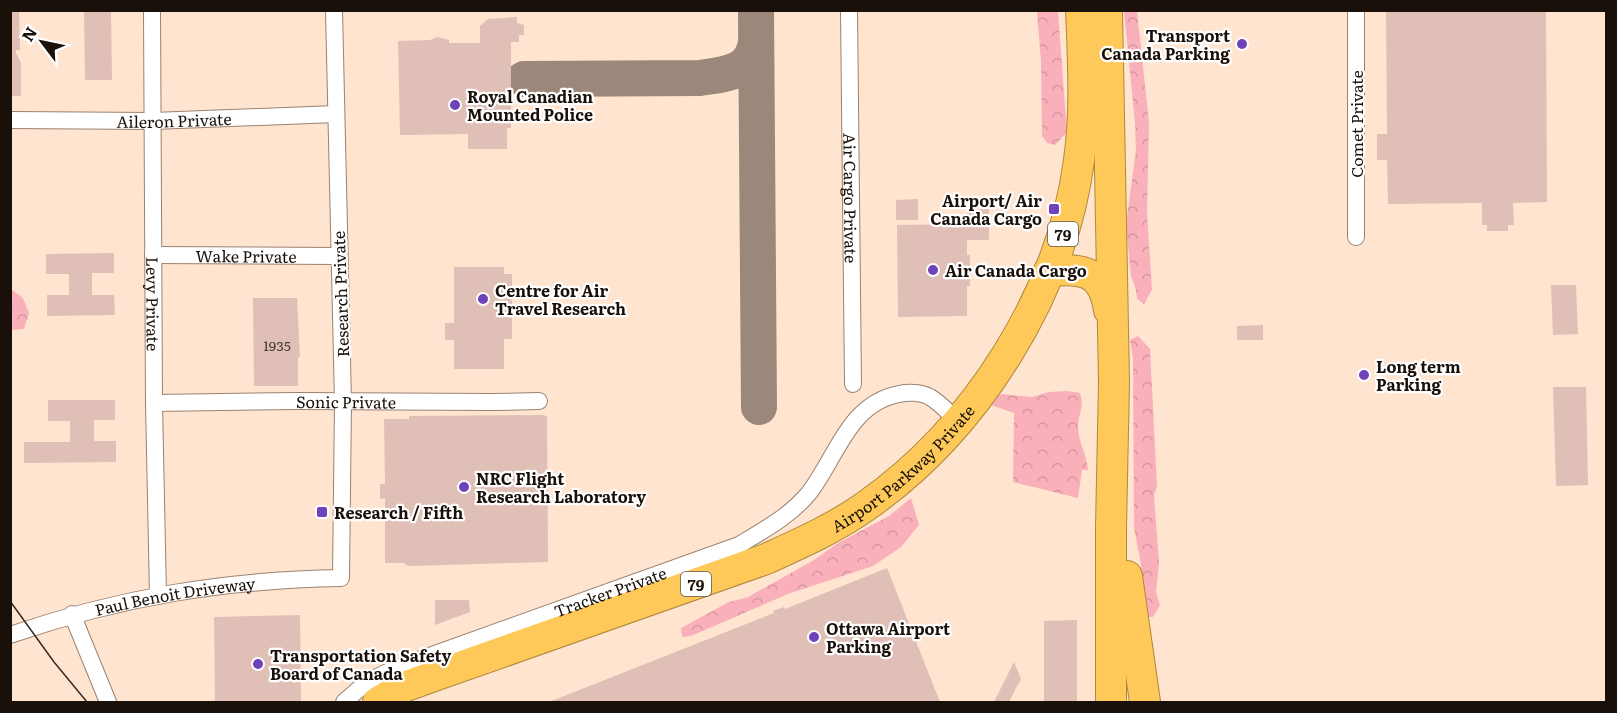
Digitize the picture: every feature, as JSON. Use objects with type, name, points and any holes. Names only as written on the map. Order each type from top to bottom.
[{"type":"highway","name":"Airport Parkway Private","points":[[378,702],[402,688],[747,566],[812,538],[853,515],[889,489],[921,460],[958,421],[991,378],[1016,338],[1049,271],[1066,220],[1079,160],[1084,86],[1082,10]]},
{"type":"highway","points":[[1107,10],[1113,340],[1111,701]]},
{"type":"highway","points":[[1049,271],[1082,270],[1097,281],[1108,302],[1113,340]]},
{"type":"highway","points":[[1113,466],[1145,702]]},
{"type":"highway","name":"Airport Parkway Private","points":[[396,702],[437,675]]},
{"type":"street","name":"Levy Private","points":[[152,10],[154,403],[158,596]]},
{"type":"street","name":"Research Private","points":[[334,10],[343,402],[341,578]]},
{"type":"street","name":"Air Cargo Private","points":[[849,10],[853,384]]},
{"type":"street","name":"Comet Private","points":[[1356,10],[1356,237]]},
{"type":"street","name":"Aileron Private","points":[[10,120],[153,121],[336,114]]},
{"type":"street","name":"Wake Private","points":[[153,255],[338,256]]},
{"type":"street","name":"Tracker Private","points":[[344,702],[367,682],[396,668],[739,545],[781,520],[794,509],[825,470],[854,420],[863,411],[884,398],[907,393],[929,396],[958,421]]},
{"type":"street","name":"Sonic Private","points":[[154,403],[539,401]]},
{"type":"street","name":"Paul Benoit Driveway","points":[[10,634],[72,614],[158,596],[255,582],[341,578]]},
{"type":"street","points":[[72,614],[108,702]]},
{"type":"green space","points":[[1037,11],[1058,11],[1067,132],[1055,145],[1047,143],[1042,136],[1041,62]]},
{"type":"green space","points":[[1124,11],[1137,11],[1149,122],[1147,213],[1152,290],[1144,304],[1137,299],[1131,276],[1126,224],[1136,150]]},
{"type":"green space","points":[[11,289],[23,298],[29,313],[24,329],[11,330]]},
{"type":"green space","points":[[1138,336],[1150,349],[1157,486],[1154,495],[1159,563],[1156,592],[1160,605],[1153,617],[1149,617],[1142,610],[1141,564],[1134,528],[1133,358],[1130,340]]},
{"type":"green space","points":[[1049,392],[1080,393],[1082,407],[1078,432],[1088,470],[1082,470],[1078,498],[1013,482],[1014,413],[985,403],[1001,394],[1032,397]]},
{"type":"green space","points":[[911,498],[919,525],[901,547],[873,566],[788,594],[691,636],[682,637],[681,628],[729,602],[748,597],[814,560],[838,543],[889,516]]},
{"type":"building","points":[[10,10],[19,10],[20,50],[16,50],[16,53],[21,63],[21,96],[10,96]]},
{"type":"building","points":[[84,10],[111,10],[112,80],[85,80]]},
{"type":"building","points":[[1386,10],[1546,10],[1547,202],[1513,203],[1514,225],[1508,225],[1508,231],[1487,231],[1487,225],[1482,225],[1482,203],[1388,204],[1387,160],[1377,160],[1377,134],[1387,134]]},
{"type":"building","name":"Royal Canadian Mounted Police","points":[[517,17],[517,23],[524,25],[524,35],[519,35],[519,42],[511,42],[511,128],[507,128],[507,149],[468,149],[468,134],[400,135],[398,41],[430,40],[437,37],[449,40],[449,43],[480,43],[480,26],[488,19]]},
{"type":"building","points":[[918,199],[918,220],[896,220],[896,200]]},
{"type":"building","name":"Air Canada Cargo","points":[[967,209],[989,209],[989,240],[967,240],[967,255],[970,255],[970,286],[967,286],[967,316],[898,317],[897,225],[967,224]]},
{"type":"building","points":[[114,253],[114,273],[92,273],[92,295],[114,295],[115,315],[47,316],[47,295],[69,295],[69,274],[46,274],[46,254]]},
{"type":"building","name":"Centre for Air Travel Research","points":[[454,267],[504,267],[504,274],[512,274],[512,339],[504,339],[504,369],[454,369],[454,340],[445,340],[445,323],[454,323]]},
{"type":"building","points":[[1551,285],[1576,285],[1578,334],[1553,335]]},
{"type":"building","points":[[253,298],[297,298],[300,357],[298,357],[298,386],[254,386]]},
{"type":"building","points":[[1263,325],[1263,340],[1237,340],[1237,326]]},
{"type":"building","points":[[1553,387],[1586,387],[1588,485],[1556,486]]},
{"type":"building","points":[[48,400],[115,400],[115,420],[94,420],[94,441],[116,441],[116,462],[24,463],[24,442],[70,442],[70,421],[48,421]]},
{"type":"building","name":"NRC Flight Research Laboratory","points":[[544,415],[547,417],[548,562],[411,566],[405,563],[385,563],[385,498],[380,499],[380,484],[385,484],[384,419],[409,419],[409,416]]},
{"type":"building","name":"Ottawa Airport Parking","points":[[887,568],[940,702],[549,702],[774,613],[773,611],[784,607],[785,609]]},
{"type":"building","points":[[435,600],[469,600],[470,612],[435,625]]},
{"type":"building","name":"Transportation Safety Board of Canada","points":[[300,615],[301,702],[215,702],[214,617]]},
{"type":"building","points":[[1077,620],[1077,702],[1044,702],[1044,621]]},
{"type":"building","points":[[1014,662],[1021,679],[1009,702],[994,702]]},
{"type":"taxiway","points":[[756,10],[759,407]]},
{"type":"taxiway","points":[[524,79],[710,77],[728,73],[743,66],[754,52],[756,42]]},
{"type":"tram line","points":[[10,601],[54,662],[87,702]]},
{"type":"place","name":"Transport Canada Parking","points":[[1242,44]]},
{"type":"place","name":"Royal Canadian Mounted Police","points":[[455,105]]},
{"type":"place","name":"Airport/ Air Canada Cargo","points":[[1054,209]]},
{"type":"place","name":"Air Canada Cargo","points":[[933,270]]},
{"type":"place","name":"Centre for Air Travel Research","points":[[483,299]]},
{"type":"place","name":"Long term Parking","points":[[1364,375]]},
{"type":"place","name":"NRC Flight Research Laboratory","points":[[464,487]]},
{"type":"place","name":"Research / Fifth","points":[[322,512]]},
{"type":"place","name":"Ottawa Airport Parking","points":[[814,637]]},
{"type":"place","name":"Transportation Safety Board of Canada","points":[[258,664]]}]
